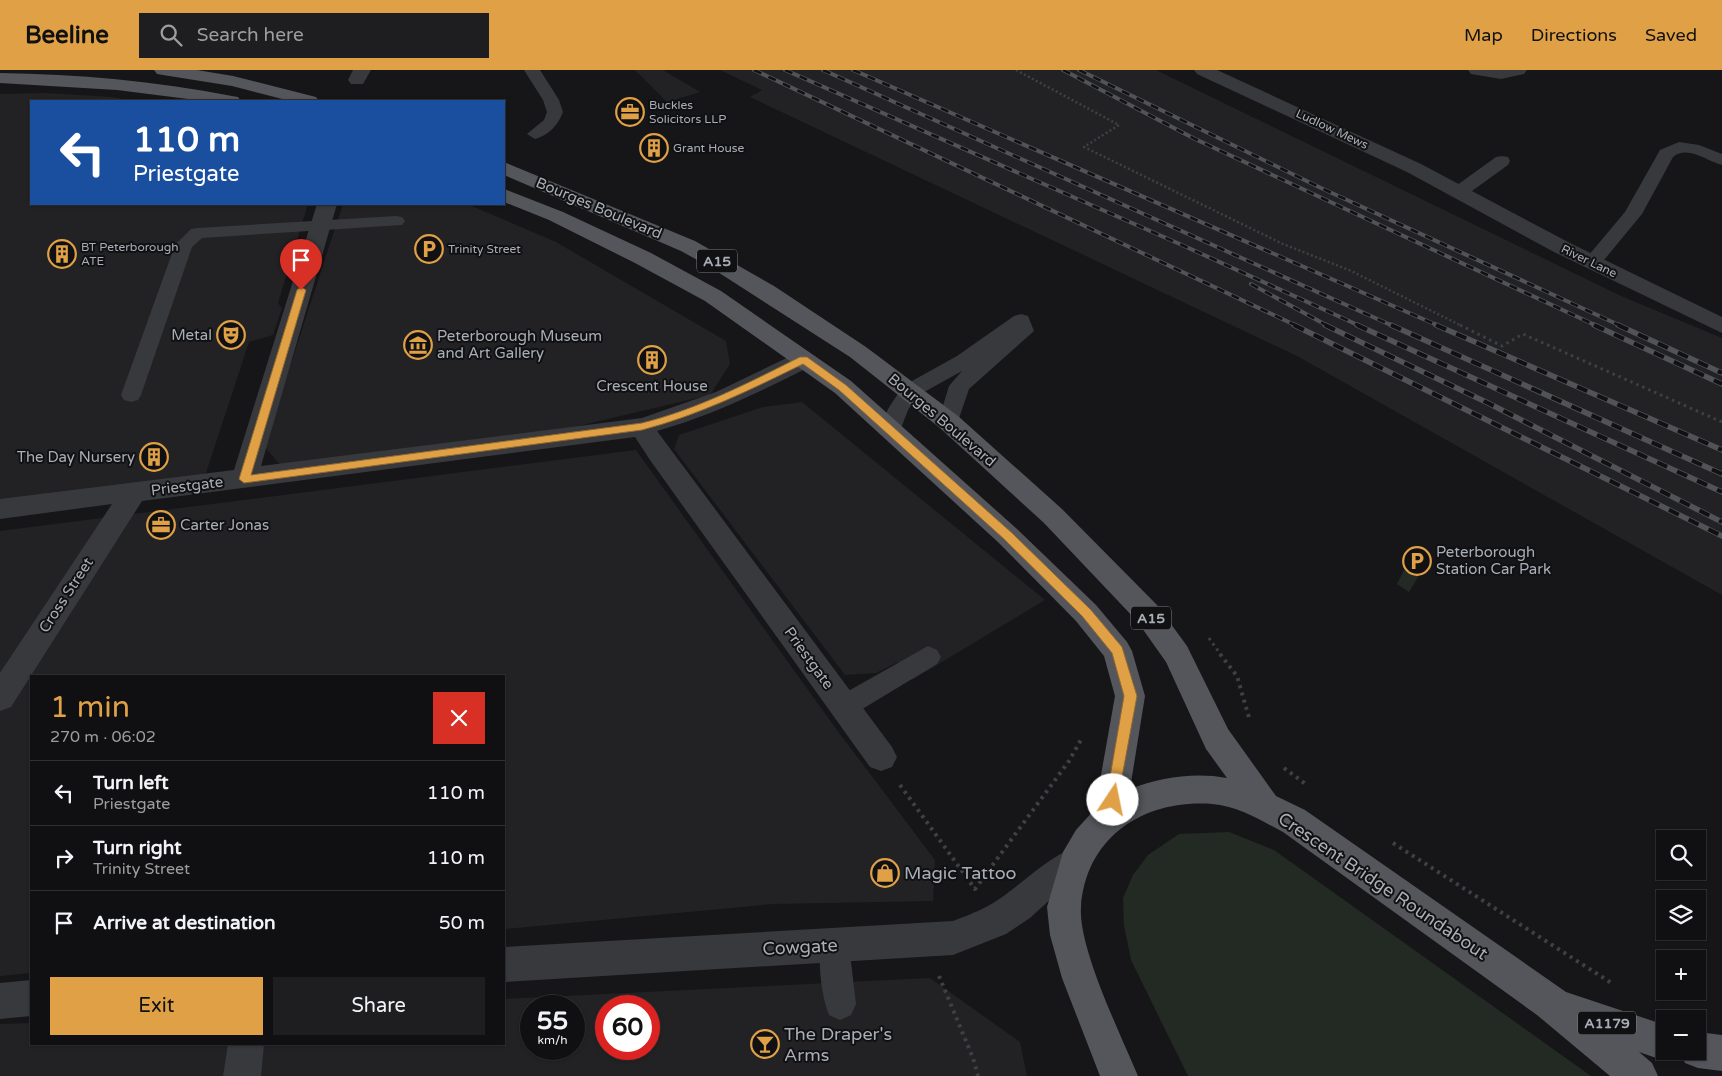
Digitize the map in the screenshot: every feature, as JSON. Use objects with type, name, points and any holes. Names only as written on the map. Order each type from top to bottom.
[{"type":"main road","points":[[163,70],[233,81],[306,100]]},
{"type":"main road","points":[[0,78],[69,79],[141,87],[226,100]]},
{"type":"main road","name":"Bourges Boulevard","points":[[505,168],[704,254],[766,291],[910,390],[950,422],[1053,516],[1147,614],[1177,655],[1217,739],[1264,806]]},
{"type":"main road","name":"Bourges Boulevard","points":[[505,195],[556,216],[644,258],[713,296],[843,387],[1015,542],[1086,613],[1117,650],[1130,696],[1110,816]]},
{"type":"main road","name":"Crescent Bridge Roundabout","points":[[1119,1076],[1080,978],[1067,935],[1064,907],[1075,863],[1088,840],[1110,816],[1137,801],[1181,790],[1213,790],[1245,797],[1294,821],[1550,1002],[1639,1076]]},
{"type":"main road","name":"A1179","points":[[1550,1002],[1656,1040]]},
{"type":"main road","points":[[1706,1051],[1722,1054]]},
{"type":"street","name":"Ludlow Mews","points":[[1203,70],[1414,168],[1459,192]]},
{"type":"street","points":[[1477,70],[1501,74],[1518,70]]},
{"type":"street","name":"River Lane","points":[[1459,192],[1592,262],[1722,326]]},
{"type":"street","points":[[244,479],[327,205]]},
{"type":"street","name":"Priestgate","points":[[0,509],[642,427],[674,418],[734,395],[803,360]]},
{"type":"street","name":"Priestgate","points":[[642,427],[659,454],[881,757]]},
{"type":"street","name":"Cross Street","points":[[0,698],[133,493]]},
{"type":"street","name":"Cowgate","points":[[505,965],[953,938],[994,922],[1018,906],[1043,884],[1075,863]]},
{"type":"street","points":[[0,1001],[30,998]]},
{"type":"street","points":[[242,1076],[246,1045]]},
{"type":"lane","points":[[532,70],[551,100],[555,112],[550,122],[535,134]]},
{"type":"lane","points":[[1592,262],[1633,214],[1666,154],[1673,147],[1684,145],[1722,160]]},
{"type":"lane","points":[[1459,192],[1502,161]]},
{"type":"lane","points":[[132,395],[184,245],[197,233],[268,226],[320,226],[396,221]]},
{"type":"lane","points":[[890,431],[898,409],[910,390],[964,361],[1021,320],[1024,331],[972,373],[959,386],[950,422]]},
{"type":"lane","points":[[845,706],[928,657]]},
{"type":"lane","points":[[834,945],[840,1004]]},
{"type":"path","points":[[1016,70],[1118,125],[1084,147],[1283,244],[1349,270],[1502,346],[1523,334],[1722,422]]},
{"type":"path","points":[[1237,676],[1251,726]]},
{"type":"path","points":[[881,757],[974,889],[1069,761],[1082,738]]},
{"type":"path","points":[[1278,763],[1312,788]]},
{"type":"path","points":[[1384,837],[1616,985]]},
{"type":"path","points":[[938,973],[974,1058],[978,1076]]},
{"type":"shaded area","points":[[635,70],[663,70],[700,92],[667,102]]},
{"type":"shaded area","points":[[720,70],[1156,70],[1621,296],[1722,338],[1722,595],[1297,356],[750,97],[762,90]]},
{"type":"shaded area","points":[[45,93],[112,97],[129,100],[30,100],[30,205],[308,205],[278,303],[282,308],[273,335],[249,342],[205,476],[0,501],[0,94]]},
{"type":"shaded area","points":[[343,205],[469,205],[556,242],[726,341],[730,364],[710,395],[527,438],[282,467],[264,446]]},
{"type":"shaded area","points":[[802,402],[1045,600],[912,680],[898,662],[876,673],[845,675],[674,449],[679,435],[763,407]]},
{"type":"shaded area","points":[[636,450],[834,726],[935,860],[933,901],[774,904],[505,929],[505,675],[30,675],[30,973],[0,976],[0,531]]},
{"type":"shaded area","points":[[1422,555],[1430,557],[1409,592],[1397,584],[1409,560]]},
{"type":"shaded area","points":[[1229,832],[1274,850],[1591,1076],[1188,1076],[1131,960],[1124,925],[1123,898],[1133,875],[1148,855],[1179,834]]},
{"type":"shaded area","points":[[930,978],[1020,1042],[1027,1076],[0,1076],[0,1024],[30,1023],[30,1045],[505,1045],[505,999],[520,998],[520,1060],[585,1060],[585,995]]},
{"type":"railway","points":[[754,70],[1297,326]]},
{"type":"railway","points":[[785,70],[1182,245],[1360,326]]},
{"type":"railway","points":[[823,70],[1393,326]]},
{"type":"railway","points":[[853,70],[1439,326]]},
{"type":"railway","points":[[1063,70],[1195,139],[1597,326]]},
{"type":"railway","points":[[1079,70],[1321,188],[1621,326]]},
{"type":"railway","points":[[1251,284],[1328,326]]},
{"type":"railway","points":[[1294,325],[1722,536]]},
{"type":"railway","points":[[1325,325],[1488,403],[1722,522]]},
{"type":"railway","points":[[1357,325],[1722,492]]},
{"type":"railway","points":[[1391,325],[1722,474]]},
{"type":"railway","points":[[1436,325],[1722,450]]},
{"type":"railway","points":[[1594,325],[1722,384]]},
{"type":"railway","points":[[1618,325],[1722,373]]},
{"type":"place","name":"Buckles Solicitors LLP","points":[[630,112]]},
{"type":"place","name":"Grant House","points":[[654,148]]},
{"type":"place","name":"Trinity Street","points":[[429,249]]},
{"type":"place","name":"BT Peterborough ATE","points":[[62,254]]},
{"type":"place","name":"Metal","points":[[231,335]]},
{"type":"place","name":"Peterborough Museum and Art Gallery","points":[[418,345]]},
{"type":"place","name":"Crescent House","points":[[652,360]]},
{"type":"place","name":"The Day Nursery","points":[[154,457]]},
{"type":"place","name":"Carter Jonas","points":[[161,525]]},
{"type":"place","name":"Peterborough Station Car Park","points":[[1417,561]]},
{"type":"place","name":"Magic Tattoo","points":[[885,873]]},
{"type":"place","name":"The Draper's Arms","points":[[765,1044]]},
{"type":"route","points":[[301,290],[244,479],[642,427],[674,418],[727,398],[803,360],[843,387],[867,411],[901,439],[1008,536],[1086,613],[1117,650],[1130,696],[1113,800]]}]
